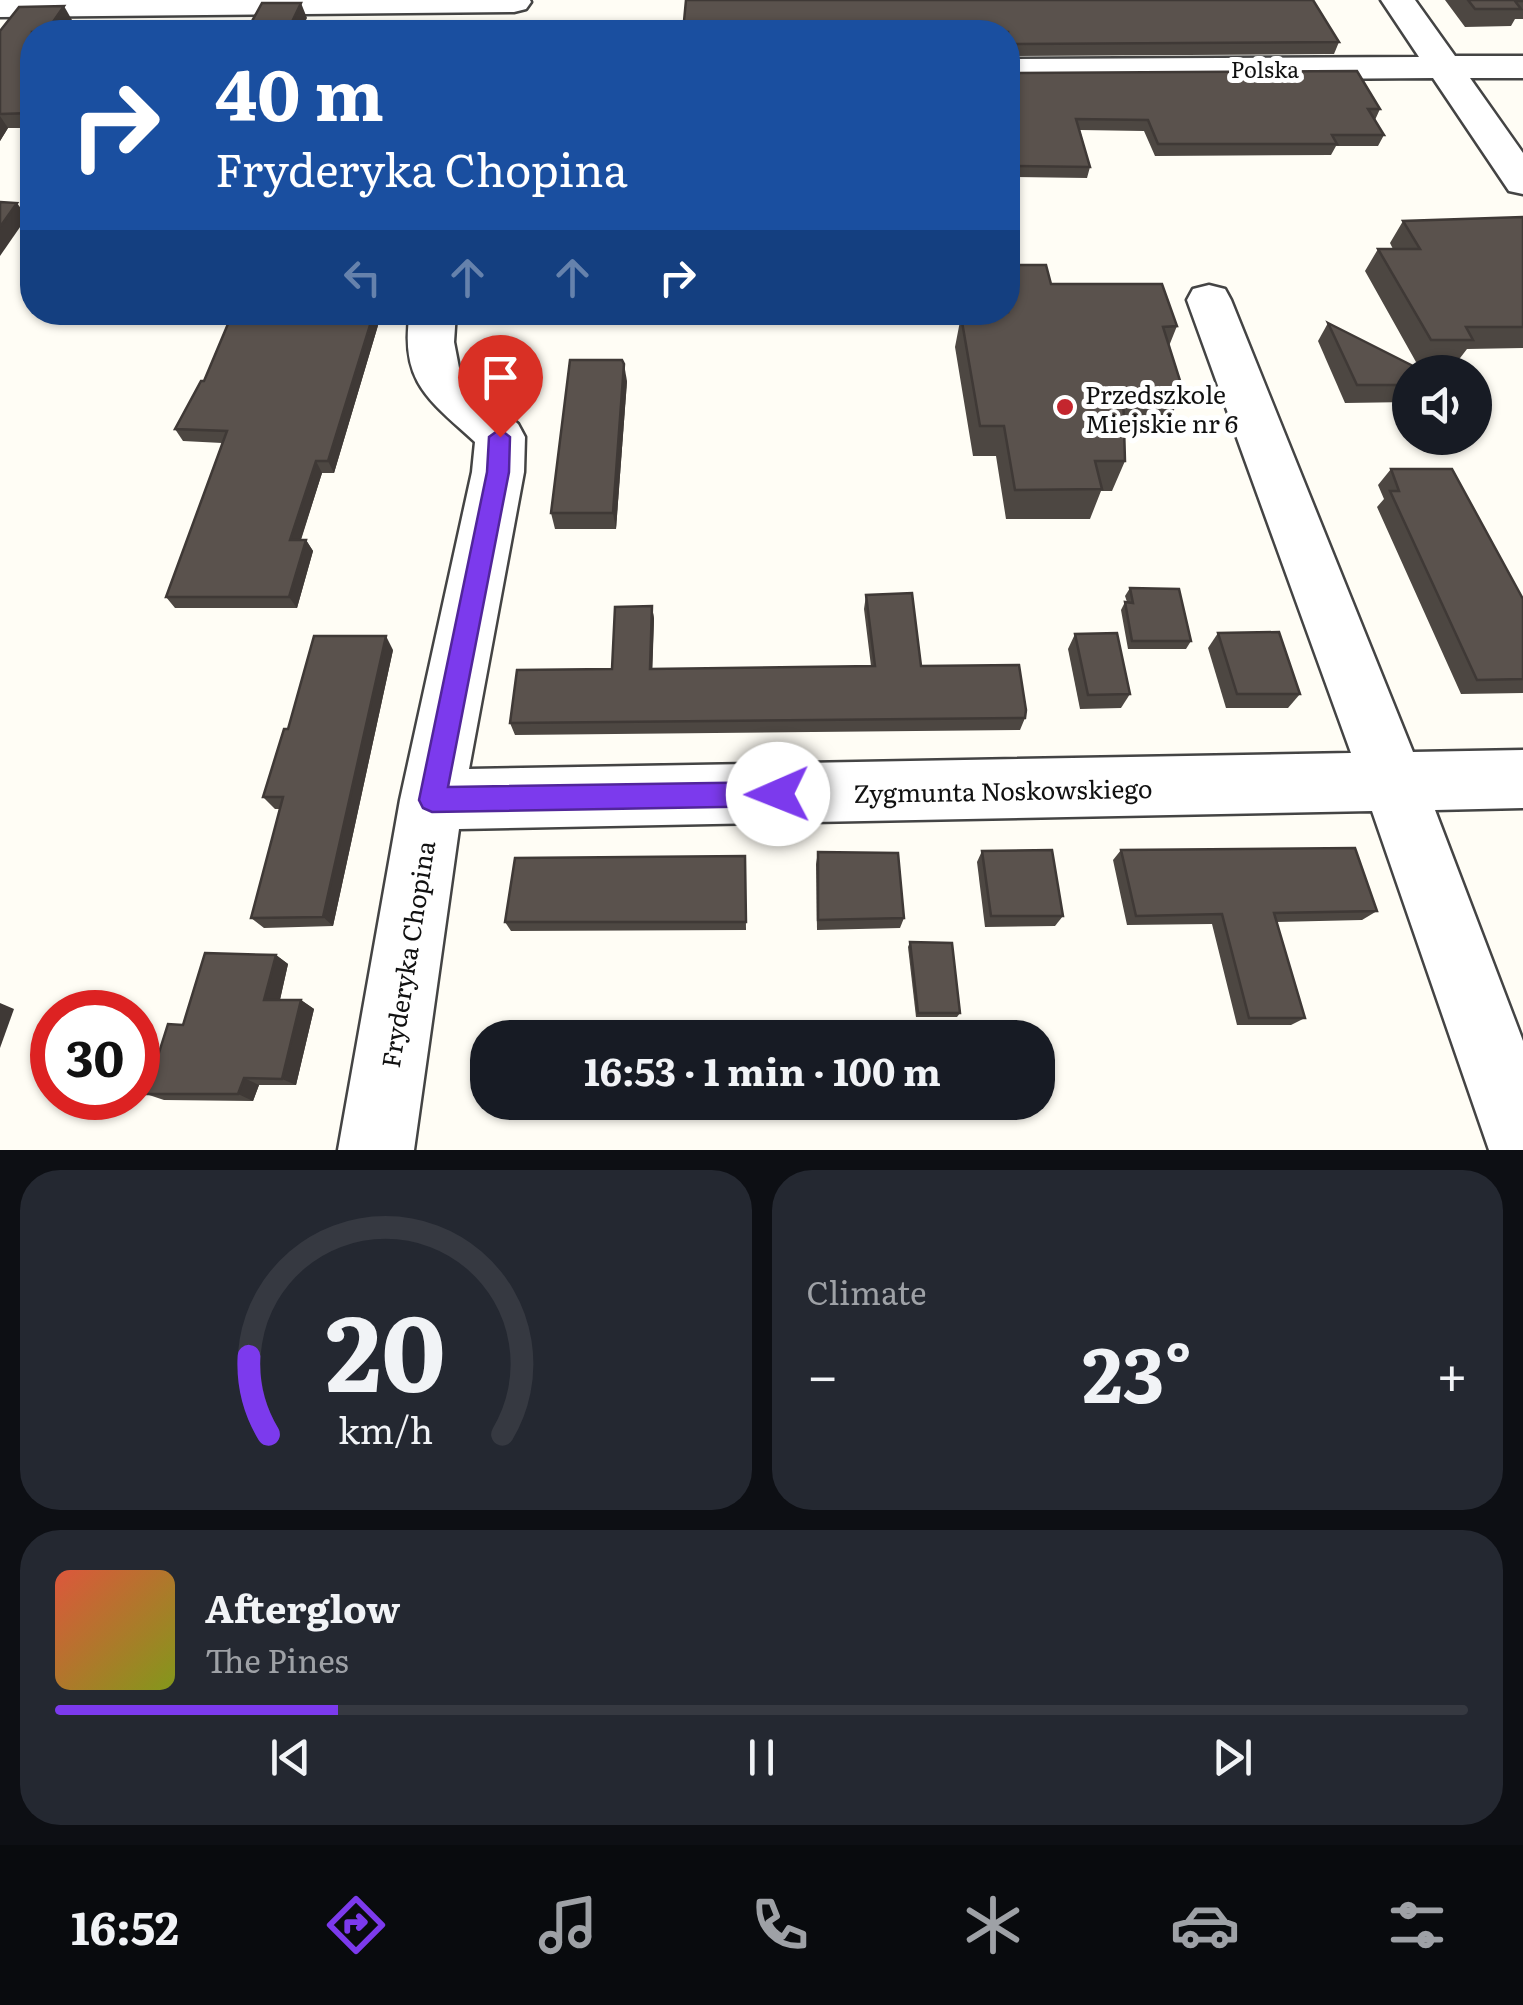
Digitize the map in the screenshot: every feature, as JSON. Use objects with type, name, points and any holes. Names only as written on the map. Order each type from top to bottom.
[{"type":"street","points":[[1398,0],[1523,182]]},
{"type":"street","points":[[0,6],[211,1],[512,12]]},
{"type":"street","name":"Polska","points":[[1020,70],[1523,67]]},
{"type":"street","points":[[1209,300],[1394,784],[1523,1141]]},
{"type":"street","name":"Fryderyka Chopina","points":[[376,1150],[432,800],[498,472],[500,437],[484,418],[445,390],[436,371],[430,325]]},
{"type":"street","name":"Zygmunta Noskowskiego","points":[[432,800],[1523,780]]},
{"type":"building","points":[[686,0],[1313,0],[1339,42],[1020,44],[1020,20],[684,20]]},
{"type":"building","points":[[1468,0],[1523,1],[1515,1],[1521,9],[1475,9]]},
{"type":"building","points":[[262,3],[301,3],[293,20],[253,20]]},
{"type":"building","points":[[64,6],[54,20],[20,20],[20,113],[0,114],[0,31],[19,7]]},
{"type":"building","points":[[1357,71],[1380,109],[1368,109],[1384,135],[1332,135],[1337,144],[1158,144],[1148,120],[1076,119],[1090,167],[1020,166],[1020,73]]},
{"type":"building","points":[[0,202],[17,203],[0,227]]},
{"type":"building","points":[[1523,217],[1523,327],[1466,327],[1473,340],[1431,340],[1378,249],[1420,249],[1403,221]]},
{"type":"building","name":"Przedszkole Miejskie nr 6","points":[[1020,265],[1046,265],[1051,284],[1162,284],[1177,326],[1163,327],[1183,390],[1123,392],[1125,461],[1095,461],[1102,489],[1015,490],[1004,426],[980,426],[963,325],[1020,325]]},
{"type":"building","points":[[1328,323],[1392,355],[1392,385],[1357,385]]},
{"type":"building","points":[[228,325],[370,325],[328,461],[316,461],[290,540],[306,540],[289,597],[166,597],[227,431],[175,429],[204,381]]},
{"type":"building","points":[[570,360],[622,360],[624,364],[613,513],[551,513]]},
{"type":"building","points":[[1391,469],[1452,469],[1523,599],[1523,679],[1477,680],[1390,491],[1399,491]]},
{"type":"building","points":[[1130,588],[1179,589],[1191,641],[1132,641],[1125,602],[1133,603]]},
{"type":"building","points":[[912,593],[921,666],[1019,665],[1025,718],[510,723],[517,670],[612,669],[615,607],[652,606],[650,669],[875,666],[866,595]]},
{"type":"building","points":[[1279,632],[1300,694],[1237,694],[1218,633]]},
{"type":"building","points":[[1117,633],[1130,694],[1088,695],[1075,634]]},
{"type":"building","points":[[314,636],[386,636],[323,917],[251,918],[283,797],[263,797],[284,729],[288,729]]},
{"type":"building","points":[[1355,848],[1377,911],[1274,913],[1305,1018],[1249,1018],[1222,914],[1136,916],[1121,850]]},
{"type":"building","points":[[1052,850],[1063,916],[991,916],[982,851]]},
{"type":"building","points":[[818,852],[898,853],[904,918],[818,920]]},
{"type":"building","points":[[745,856],[746,922],[505,922],[515,858]]},
{"type":"building","points":[[910,942],[952,943],[960,1013],[918,1013]]},
{"type":"building","points":[[205,953],[276,955],[264,1000],[301,1000],[282,1079],[244,1078],[238,1094],[160,1094],[160,1049],[168,1024],[183,1025]]},
{"type":"place","name":"Przedszkole Miejskie nr 6","points":[[1065,407]]},
{"type":"route","points":[[500,437],[498,472],[432,800],[778,794]]}]
